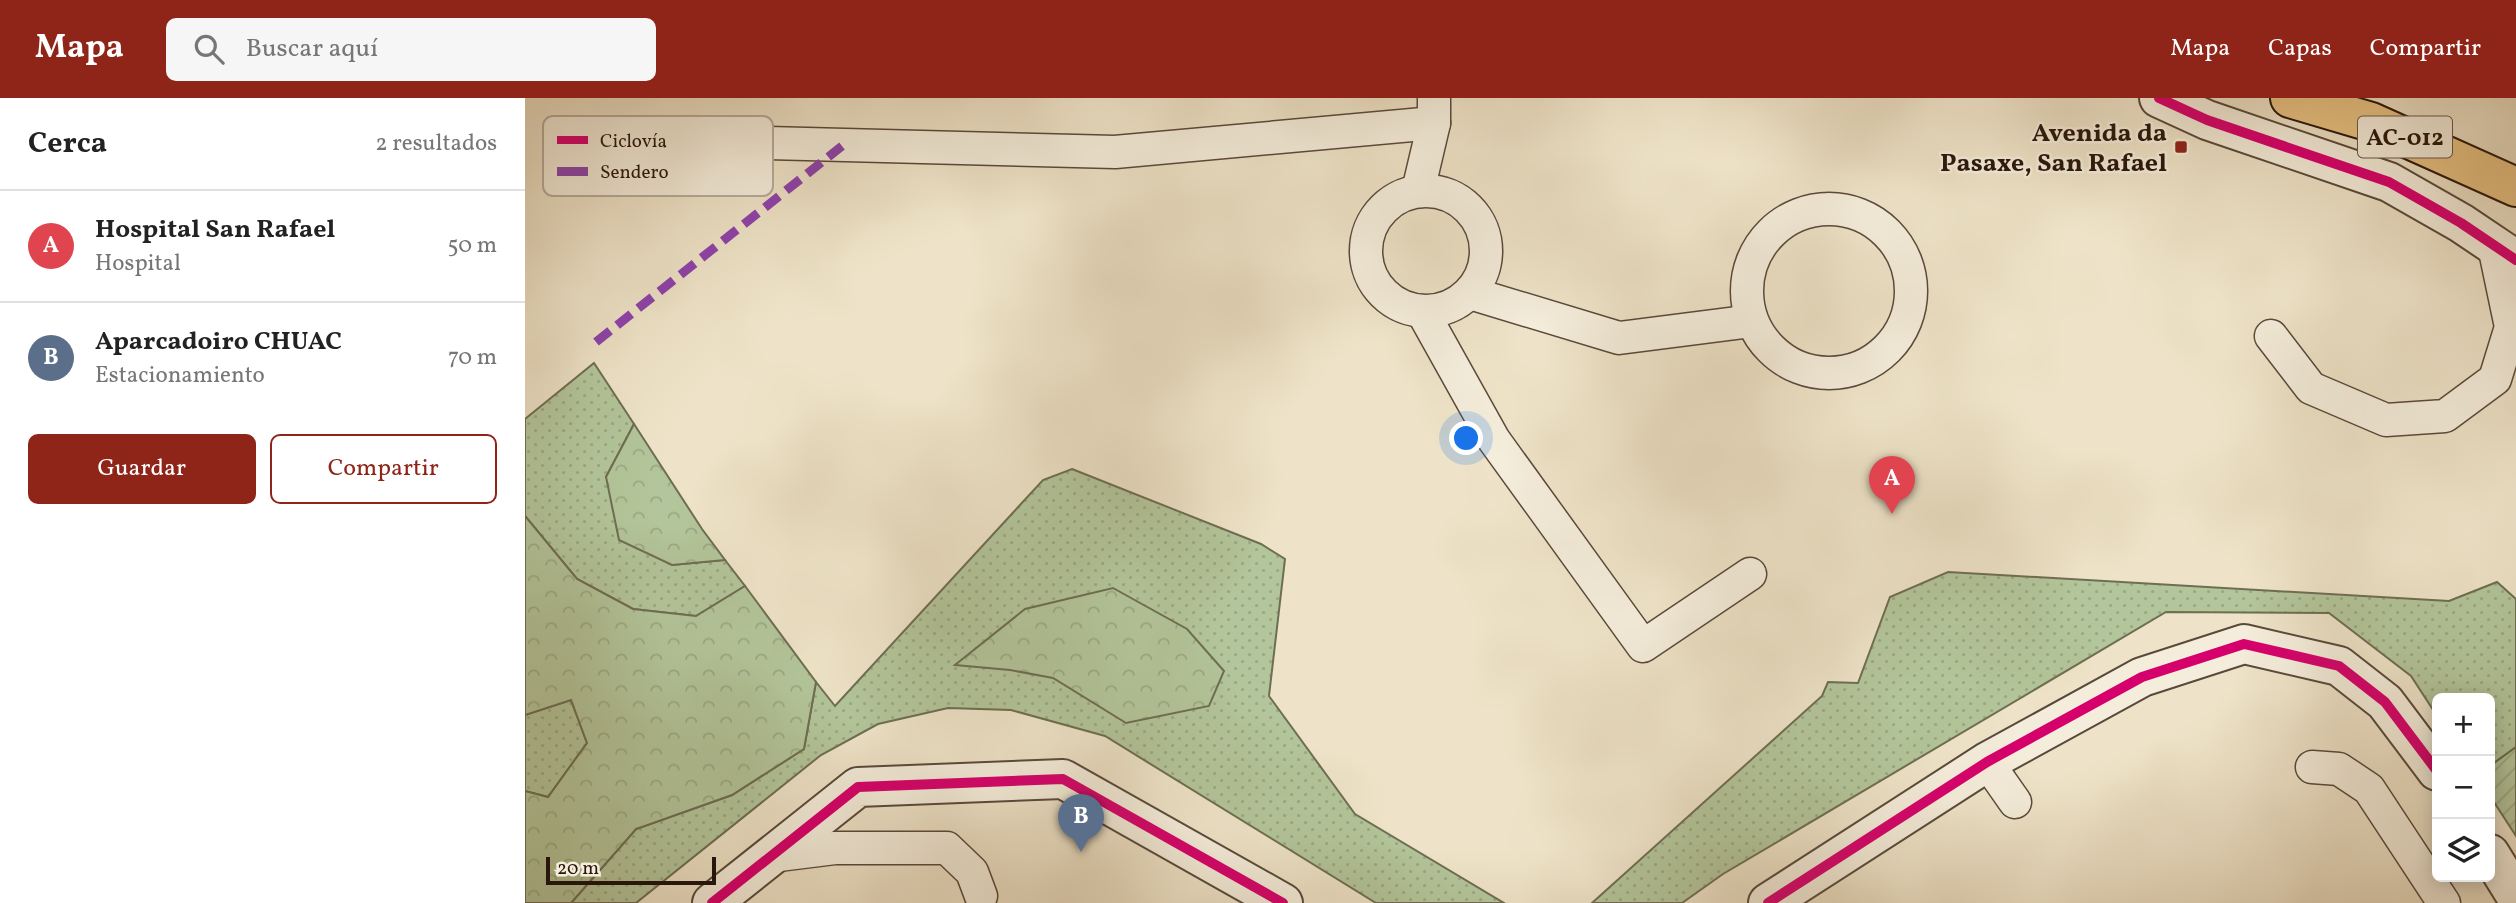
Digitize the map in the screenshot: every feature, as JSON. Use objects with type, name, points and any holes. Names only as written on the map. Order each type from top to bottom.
[{"type":"main road","name":"AC-012","points":[[2290,98],[2371,122],[2516,187]]},
{"type":"street","points":[[2159,98],[2207,120],[2389,182],[2461,223],[2505,253]]},
{"type":"street","points":[[1768,903],[1987,762],[2143,677],[2244,644],[2339,666],[2385,702],[2432,764]]},
{"type":"street","points":[[712,903],[858,787],[1063,779],[1283,903]]},
{"type":"street","points":[[2495,862],[2516,896]]},
{"type":"lane","points":[[773,143],[1115,152],[1434,111],[1418,191]]},
{"type":"lane","points":[[1418,191],[1437,191],[1454,197],[1470,209],[1481,223],[1486,241],[1486,260],[1481,278],[1470,293],[1456,304],[1422,312],[1406,309],[1381,291],[1371,276],[1366,257],[1367,239],[1374,221],[1385,207],[1418,191]]},
{"type":"lane","points":[[1835,208],[1862,215],[1886,230],[1903,252],[1911,278],[1910,306],[1906,319],[1901,332],[1883,354],[1861,368],[1836,374],[1809,372],[1785,362],[1765,344],[1752,321],[1746,294],[1750,266],[1762,242],[1783,223],[1808,211],[1835,208]]},
{"type":"lane","points":[[2271,336],[2311,388],[2386,421],[2445,416],[2495,379],[2511,327],[2505,253]]},
{"type":"lane","points":[[1470,293],[1619,338],[1752,321]]},
{"type":"lane","points":[[1422,312],[1494,440],[1643,646],[1750,574]]},
{"type":"lane","points":[[1987,762],[2015,802]]},
{"type":"lane","points":[[2312,767],[2339,769],[2369,789],[2444,903]]},
{"type":"lane","points":[[771,856],[835,848],[947,848],[972,872],[981,896]]},
{"type":"green space","points":[[594,363],[634,424],[606,477],[672,565],[725,560],[745,586],[696,616],[633,609],[577,579],[525,516],[525,419]]},
{"type":"green space","points":[[634,424],[725,560],[672,565],[619,540],[606,477]]},
{"type":"green space","points":[[1072,469],[1261,544],[1285,559],[1269,696],[1355,814],[1504,903],[1376,903],[1105,736],[1011,710],[948,708],[878,724],[821,755],[636,903],[571,903],[636,829],[732,795],[804,749],[816,682],[835,706],[1043,480]]},
{"type":"green space","points":[[525,516],[577,579],[633,609],[696,616],[745,586],[816,682],[804,749],[732,795],[636,829],[571,903],[525,903],[525,791],[548,797],[587,743],[571,700],[525,715]]},
{"type":"green space","points":[[1948,572],[2449,601],[2497,582],[2516,599],[2516,747],[2495,762],[2495,693],[2432,693],[2432,708],[2411,676],[2329,613],[2166,612],[1723,874],[1682,903],[1592,903],[1822,696],[1828,682],[1858,683],[1890,597]]},
{"type":"green space","points":[[1113,588],[1187,629],[1224,671],[1209,706],[1126,723],[1053,678],[1010,670],[955,665],[1025,609]]},
{"type":"green space","points":[[571,700],[587,743],[548,797],[525,791],[525,715]]},
{"type":"green space","points":[[2516,747],[2516,836],[2495,804],[2495,762]]},
{"type":"marked path","points":[[596,342],[842,146]]},
{"type":"cycle path","points":[[2159,98],[2207,120],[2389,182],[2461,223],[2516,260]]},
{"type":"cycle path","points":[[1768,903],[1987,762],[2142,677],[2244,644],[2339,666],[2385,702],[2432,764]]},
{"type":"cycle path","points":[[712,903],[858,787],[1063,779],[1283,903]]},
{"type":"place","name":"Avenida da Pasaxe, San Rafael","points":[[2181,147]]},
{"type":"place","name":"Hospital San Rafael","points":[[1892,514]]},
{"type":"place","name":"Aparcadoiro CHUAC","points":[[1081,852]]}]
